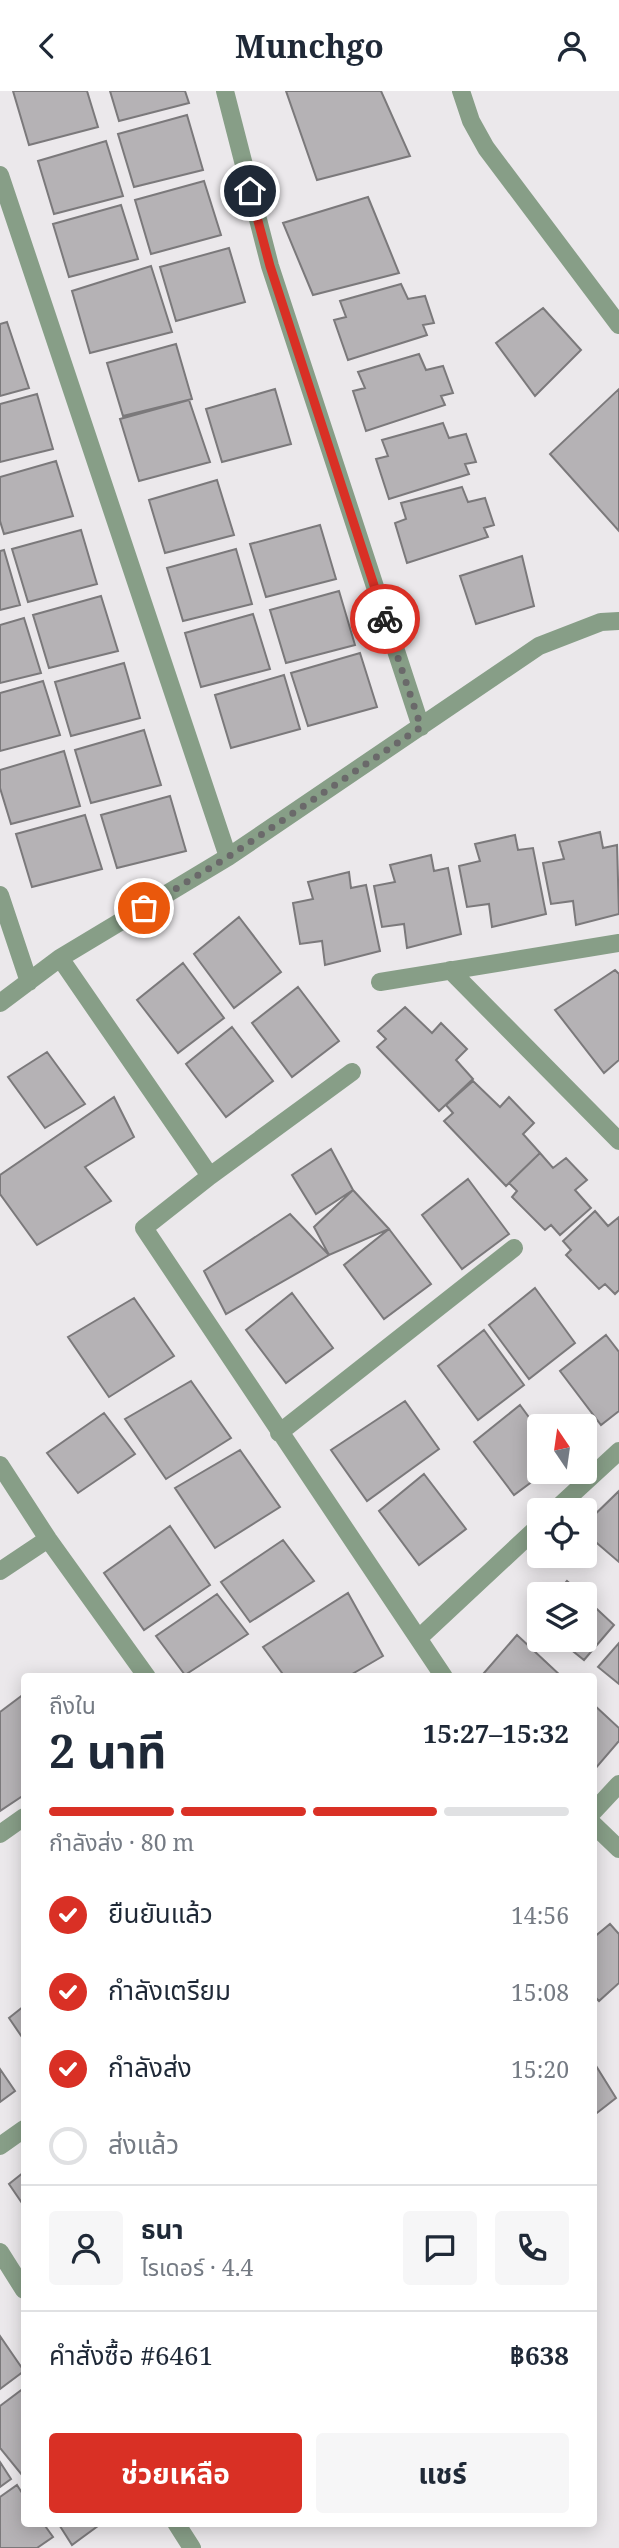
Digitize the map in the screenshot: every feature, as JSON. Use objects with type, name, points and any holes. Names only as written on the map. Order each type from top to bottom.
[{"type":"street","points":[[225,91],[270,266],[421,727]]},
{"type":"street","points":[[461,91],[471,121],[486,148],[619,325]]},
{"type":"street","points":[[0,175],[228,857]]},
{"type":"street","points":[[0,1003],[60,958],[228,857],[539,646],[601,622],[619,621]]},
{"type":"street","points":[[0,895],[29,982]]},
{"type":"street","points":[[380,982],[619,943]]},
{"type":"street","points":[[60,958],[210,1176]]},
{"type":"street","points":[[450,970],[619,1141]]},
{"type":"street","points":[[352,1072],[144,1228],[442,1673]]},
{"type":"street","points":[[279,1433],[514,1248]]},
{"type":"street","points":[[568,1498],[619,1451]]},
{"type":"street","points":[[0,1465],[48,1539],[144,1673]]},
{"type":"street","points":[[420,1637],[527,1537]]},
{"type":"street","points":[[0,1571],[48,1539]]},
{"type":"street","points":[[597,1808],[619,1784]]},
{"type":"street","points":[[0,1834],[21,1819]]},
{"type":"street","points":[[597,1828],[619,1849]]},
{"type":"street","points":[[0,2146],[21,2131]]},
{"type":"street","points":[[0,2252],[21,2285]]},
{"type":"street","points":[[179,2527],[192,2548]]},
{"type":"building","points":[[13,91],[87,91],[98,127],[29,145]]},
{"type":"building","points":[[110,91],[185,91],[189,103],[119,121]]},
{"type":"building","points":[[286,91],[381,91],[410,156],[317,180]]},
{"type":"building","points":[[187,115],[203,170],[134,187],[118,134]]},
{"type":"building","points":[[106,141],[123,196],[54,214],[38,161]]},
{"type":"building","points":[[204,181],[221,235],[151,254],[135,200]]},
{"type":"building","points":[[368,197],[399,273],[313,295],[283,223]]},
{"type":"building","points":[[121,205],[138,259],[69,277],[53,224]]},
{"type":"building","points":[[229,248],[245,302],[176,321],[160,267]]},
{"type":"building","points":[[151,266],[172,332],[90,353],[72,291]]},
{"type":"building","points":[[401,284],[408,299],[425,296],[434,323],[423,325],[427,335],[348,360],[334,320],[346,317],[340,301]]},
{"type":"building","points":[[543,308],[581,350],[535,396],[496,343]]},
{"type":"building","points":[[7,322],[29,388],[0,396],[0,324]]},
{"type":"building","points":[[176,344],[192,399],[123,416],[107,363]]},
{"type":"building","points":[[419,354],[426,370],[443,366],[453,393],[441,396],[445,405],[366,431],[353,391],[365,388],[358,372]]},
{"type":"building","points":[[275,389],[291,444],[222,462],[206,409]]},
{"type":"building","points":[[619,389],[619,531],[550,454]]},
{"type":"building","points":[[37,394],[53,449],[0,462],[0,404]]},
{"type":"building","points":[[189,400],[210,462],[139,481],[120,419]]},
{"type":"building","points":[[443,423],[449,438],[466,434],[476,462],[465,464],[469,474],[389,499],[376,459],[388,456],[382,440]]},
{"type":"building","points":[[56,461],[73,516],[4,534],[0,521],[0,477]]},
{"type":"building","points":[[217,480],[234,535],[165,553],[149,500]]},
{"type":"building","points":[[462,487],[468,502],[485,498],[494,525],[484,528],[488,537],[407,563],[395,523],[406,519],[401,503]]},
{"type":"building","points":[[320,525],[336,579],[266,597],[250,544]]},
{"type":"building","points":[[81,530],[97,584],[28,602],[12,549]]},
{"type":"building","points":[[236,549],[252,604],[183,621],[167,568]]},
{"type":"building","points":[[4,550],[20,605],[0,610],[0,551]]},
{"type":"building","points":[[522,556],[534,606],[476,624],[460,576]]},
{"type":"building","points":[[339,591],[355,645],[286,663],[270,610]]},
{"type":"building","points":[[101,596],[118,651],[49,668],[33,615]]},
{"type":"building","points":[[253,614],[270,669],[201,687],[185,633]]},
{"type":"building","points":[[24,618],[41,673],[0,683],[0,625]]},
{"type":"building","points":[[360,653],[377,707],[308,726],[291,673]]},
{"type":"building","points":[[124,663],[140,718],[71,736],[55,682]]},
{"type":"building","points":[[284,675],[300,729],[231,748],[215,695]]},
{"type":"building","points":[[43,681],[60,735],[0,751],[0,693]]},
{"type":"building","points":[[144,730],[161,785],[91,803],[75,750]]},
{"type":"building","points":[[64,751],[80,806],[11,824],[0,788],[0,770]]},
{"type":"building","points":[[170,796],[186,851],[117,868],[101,815]]},
{"type":"building","points":[[85,815],[102,869],[32,887],[16,834]]},
{"type":"building","points":[[600,832],[603,848],[617,845],[619,914],[576,925],[573,901],[551,904],[543,863],[564,859],[559,842]]},
{"type":"building","points":[[515,835],[518,850],[533,848],[546,914],[492,927],[489,904],[467,907],[459,866],[480,861],[475,844]]},
{"type":"building","points":[[431,855],[434,871],[448,868],[461,934],[407,948],[404,924],[382,927],[374,886],[395,882],[390,865]]},
{"type":"building","points":[[349,872],[351,888],[366,885],[380,951],[325,965],[322,941],[300,944],[293,903],[313,899],[308,882]]},
{"type":"building","points":[[239,917],[281,972],[234,1008],[194,954]]},
{"type":"building","points":[[183,963],[224,1018],[178,1053],[137,1000]]},
{"type":"building","points":[[615,970],[619,974],[619,1060],[604,1073],[555,1010]]},
{"type":"building","points":[[298,987],[339,1041],[292,1077],[252,1023]]},
{"type":"building","points":[[405,1007],[432,1033],[441,1023],[467,1049],[456,1060],[473,1079],[439,1111],[377,1047],[386,1039],[378,1031]]},
{"type":"building","points":[[232,1027],[273,1081],[226,1117],[186,1064]]},
{"type":"building","points":[[47,1052],[85,1104],[45,1128],[8,1077]]},
{"type":"building","points":[[473,1081],[500,1107],[509,1097],[534,1123],[523,1134],[540,1153],[506,1186],[444,1121],[453,1113],[446,1105]]},
{"type":"building","points":[[114,1097],[134,1137],[85,1167],[111,1201],[37,1245],[0,1194],[0,1175]]},
{"type":"building","points":[[331,1149],[353,1190],[316,1214],[292,1175]]},
{"type":"building","points":[[540,1153],[553,1168],[566,1158],[587,1180],[575,1190],[591,1208],[560,1235],[551,1225],[545,1230],[512,1197],[517,1191],[509,1183]]},
{"type":"building","points":[[468,1179],[509,1234],[462,1269],[422,1215]]},
{"type":"building","points":[[353,1190],[389,1229],[329,1255],[314,1227]]},
{"type":"building","points":[[595,1211],[608,1226],[619,1217],[619,1290],[615,1294],[605,1284],[599,1289],[566,1255],[571,1250],[563,1241]]},
{"type":"building","points":[[290,1214],[329,1255],[226,1314],[204,1271]]},
{"type":"building","points":[[389,1229],[431,1284],[384,1319],[344,1265]]},
{"type":"building","points":[[535,1288],[575,1343],[529,1379],[489,1325]]},
{"type":"building","points":[[292,1293],[333,1348],[286,1383],[246,1330]]},
{"type":"building","points":[[134,1298],[174,1356],[109,1397],[68,1337]]},
{"type":"building","points":[[484,1330],[524,1385],[478,1420],[438,1366]]},
{"type":"building","points":[[606,1335],[619,1352],[619,1411],[601,1425],[597,1414],[593,1414],[560,1371]]},
{"type":"building","points":[[191,1381],[231,1438],[166,1479],[125,1419]]},
{"type":"building","points":[[405,1401],[439,1449],[367,1501],[331,1450]]},
{"type":"building","points":[[520,1405],[527,1415],[529,1484],[514,1495],[474,1442]]},
{"type":"building","points":[[104,1413],[135,1454],[78,1493],[47,1453]]},
{"type":"building","points":[[240,1450],[280,1507],[215,1548],[175,1488]]},
{"type":"building","points":[[424,1474],[466,1529],[419,1565],[379,1511]]},
{"type":"building","points":[[619,1491],[619,1562],[597,1543],[597,1512]]},
{"type":"building","points":[[170,1526],[210,1585],[144,1630],[104,1573]]},
{"type":"building","points":[[283,1540],[314,1581],[250,1622],[221,1582]]},
{"type":"building","points":[[348,1593],[383,1656],[354,1673],[282,1673],[263,1647]]},
{"type":"building","points":[[217,1594],[248,1634],[188,1673],[184,1673],[156,1636]]},
{"type":"building","points":[[597,1609],[614,1625],[597,1645]]},
{"type":"building","points":[[517,1635],[527,1644],[527,1652],[535,1652],[558,1673],[484,1673]]},
{"type":"building","points":[[619,1643],[619,1684],[598,1667]]},
{"type":"building","points":[[574,1652],[591,1652],[584,1660]]},
{"type":"building","points":[[21,1696],[21,1797],[0,1811],[0,1712]]},
{"type":"building","points":[[597,1708],[619,1728],[619,1741],[597,1767]]},
{"type":"building","points":[[610,1924],[619,1934],[619,1983],[599,2001],[597,1999],[597,1935]]},
{"type":"building","points":[[21,2008],[21,2036],[9,2018]]},
{"type":"building","points":[[597,2067],[616,2098],[597,2113]]},
{"type":"building","points":[[0,2069],[15,2091],[0,2102]]},
{"type":"building","points":[[21,2174],[21,2202],[9,2184]]},
{"type":"building","points":[[0,2336],[21,2367],[21,2373],[0,2389]]},
{"type":"building","points":[[21,2390],[21,2474],[0,2448],[0,2406]]},
{"type":"building","points":[[0,2462],[11,2479],[0,2487]]},
{"type":"building","points":[[17,2485],[21,2491],[21,2527],[46,2527],[53,2537],[37,2548],[0,2548],[0,2497]]},
{"type":"building","points":[[61,2527],[97,2527],[72,2545]]},
{"type":"way so far","points":[[144,908],[228,857],[421,727],[385,619]]},
{"type":"route","points":[[250,191],[270,266],[385,619]]}]
